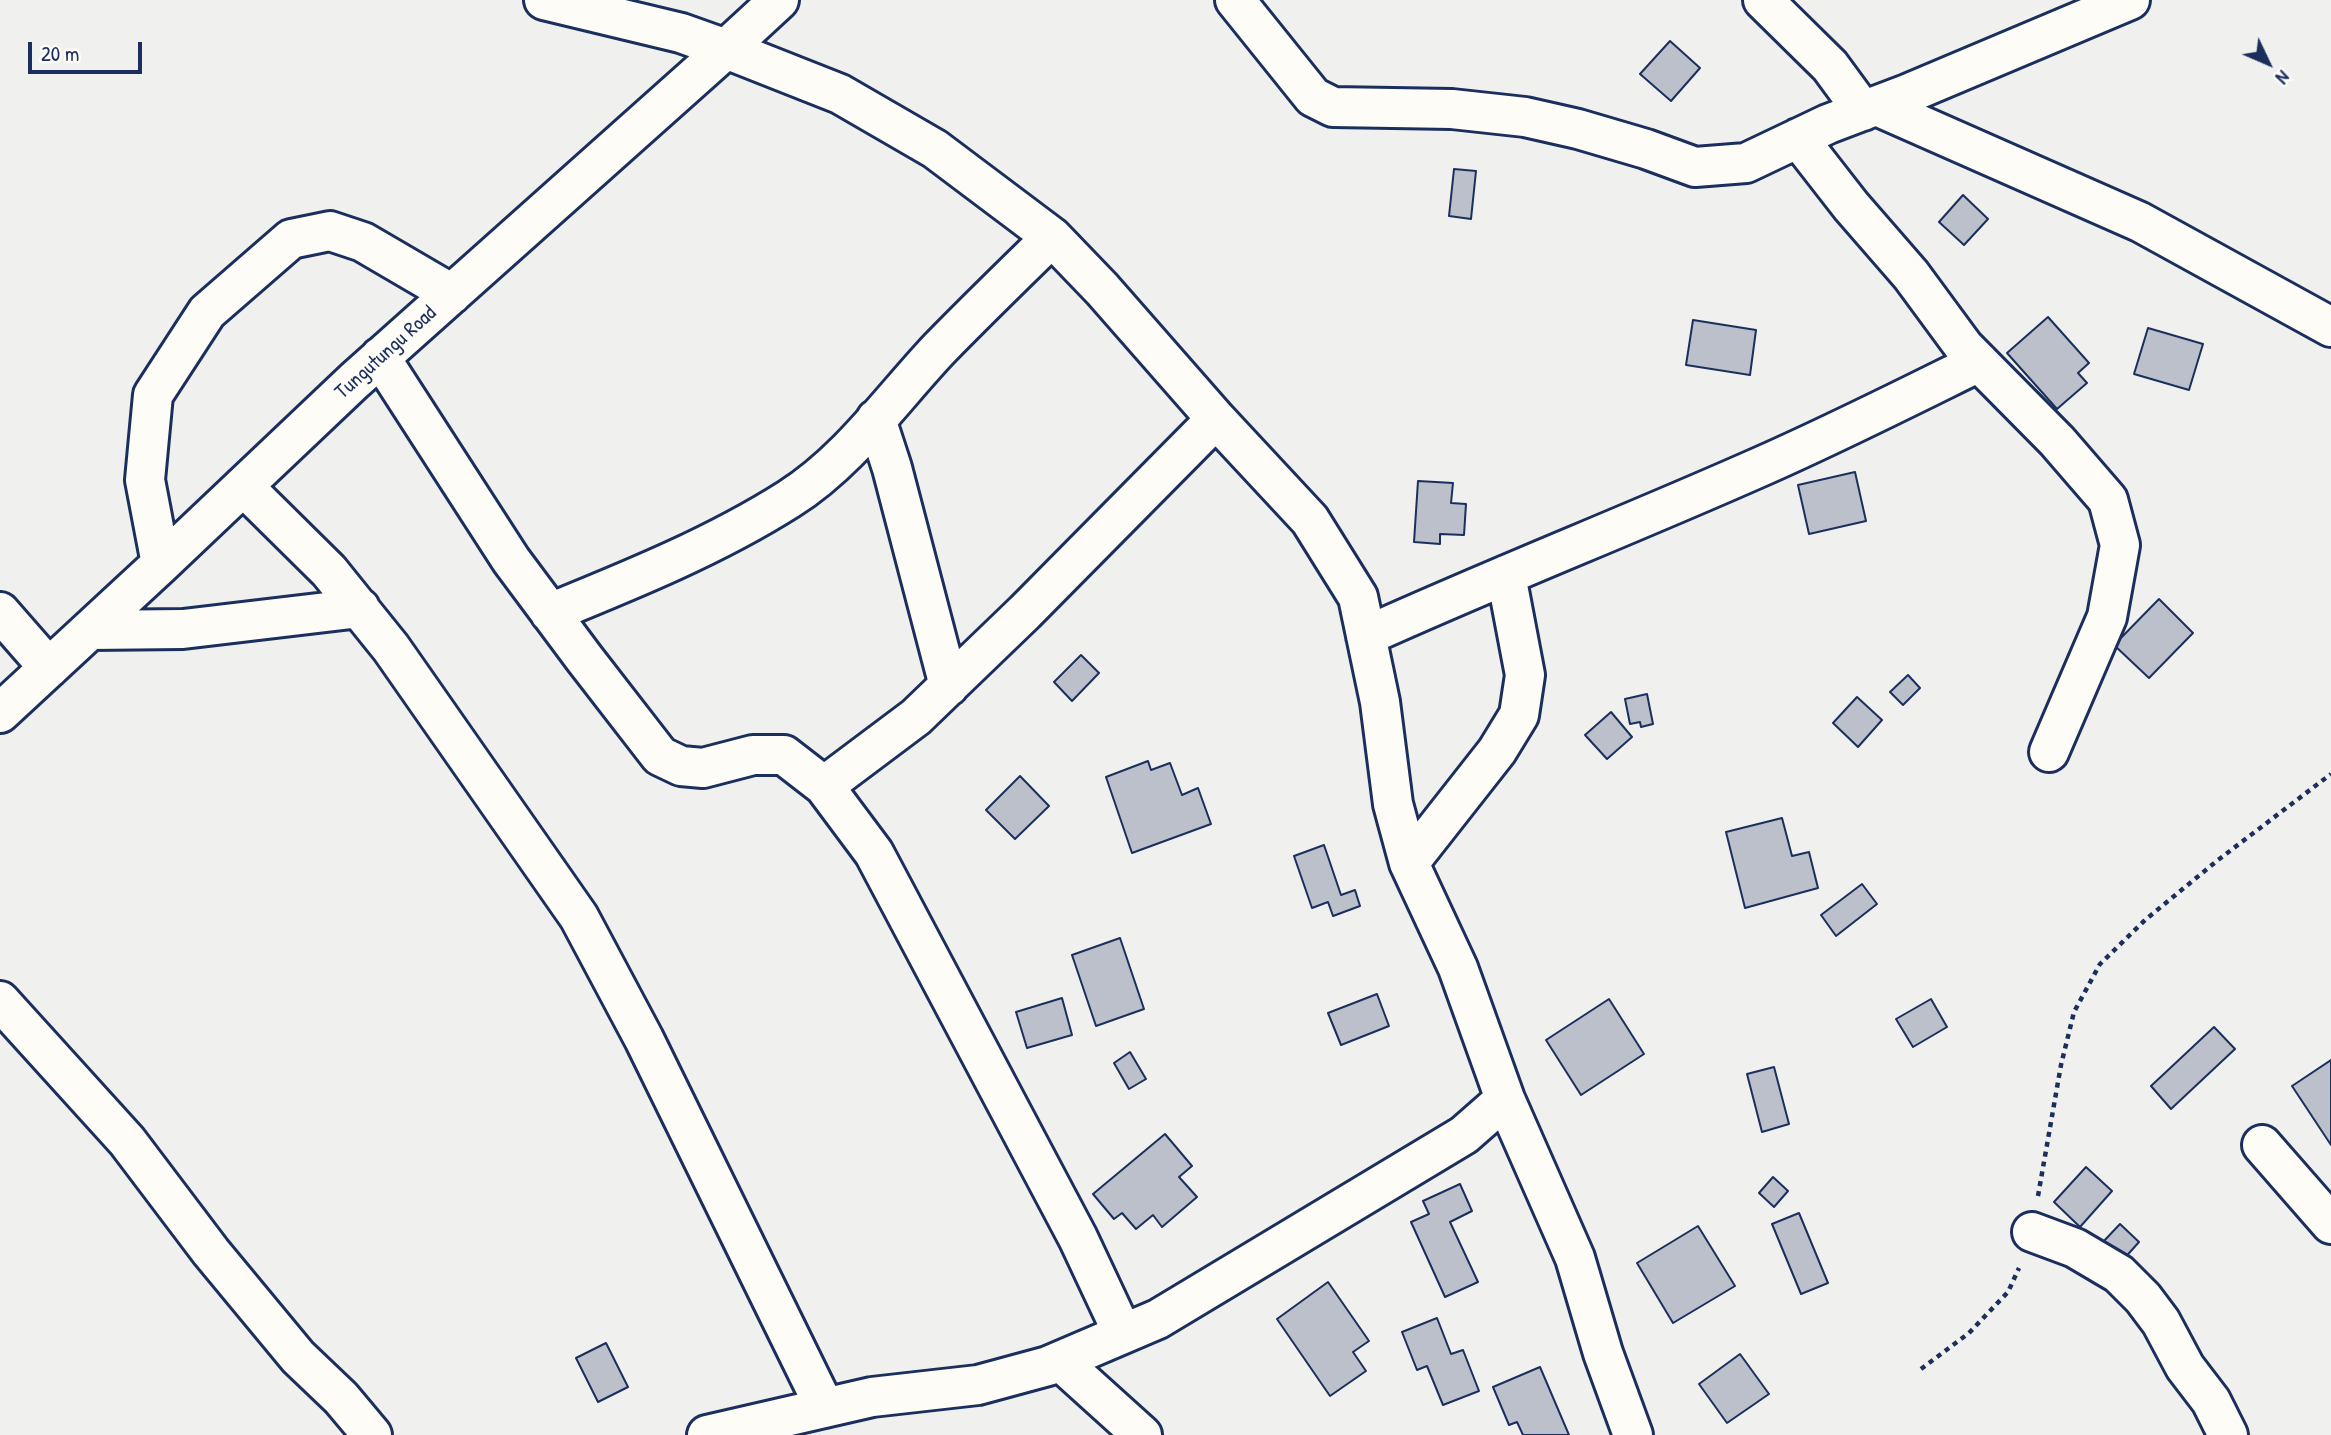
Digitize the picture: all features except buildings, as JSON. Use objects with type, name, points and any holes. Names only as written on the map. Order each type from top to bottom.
[{"type":"street","points":[[544,0],[681,33],[726,49],[840,94],[935,149],[1052,237],[1310,520],[1358,597],[1380,702],[1393,804],[1409,863],[1458,968],[1505,1099],[1575,1258],[1602,1353],[1633,1435]]},
{"type":"street","name":"Tungutungu Road","points":[[0,713],[380,358],[779,0]]},
{"type":"street","points":[[1235,0],[1313,97],[1333,107],[1452,109],[1525,117],[1578,129],[1695,167],[1746,163],[1798,138],[2130,0]]},
{"type":"street","points":[[1763,0],[1870,108],[2140,222],[2331,327]]},
{"type":"street","points":[[1798,138],[1851,206],[1911,275],[1964,347],[2057,441],[2108,500],[2120,545],[2107,617],[2049,752]]},
{"type":"street","points":[[162,564],[145,481],[153,395],[207,312],[291,239],[330,231],[363,242],[452,294]]},
{"type":"street","points":[[550,613],[686,554],[791,498],[843,455],[940,349],[1052,237]]},
{"type":"street","points":[[380,358],[511,560],[660,756],[681,766],[703,768],[753,755],[784,755],[824,786],[874,853],[1078,1238],[1123,1334]]},
{"type":"street","points":[[1366,636],[1755,469],[1859,422],[1979,362]]},
{"type":"street","points":[[876,419],[892,468],[948,686]]},
{"type":"street","points":[[824,786],[916,717],[1026,612],[1216,419]]},
{"type":"street","points":[[243,486],[329,571],[360,608],[391,648],[579,917],[644,1039],[825,1408]]},
{"type":"street","points":[[1409,863],[1497,751],[1519,715],[1525,674],[1506,575]]},
{"type":"street","points":[[90,630],[183,629],[360,608]]},
{"type":"street","points":[[0,612],[49,668]]},
{"type":"street","points":[[0,1002],[127,1141],[211,1252],[280,1336],[341,1398],[372,1435]]},
{"type":"street","points":[[707,1435],[872,1397],[978,1385],[1060,1361],[1158,1319],[1464,1135],[1505,1099]]},
{"type":"street","points":[[2262,1145],[2331,1224]]},
{"type":"street","points":[[2032,1232],[2075,1248],[2119,1274],[2143,1298],[2161,1322],[2185,1367],[2211,1401],[2228,1435]]},
{"type":"street","points":[[1060,1361],[1142,1435]]},
{"type":"path","points":[[1921,1368],[1969,1333],[2008,1292],[2031,1243],[2061,1065],[2074,1012],[2100,964],[2145,920],[2218,860],[2331,774]]}]
